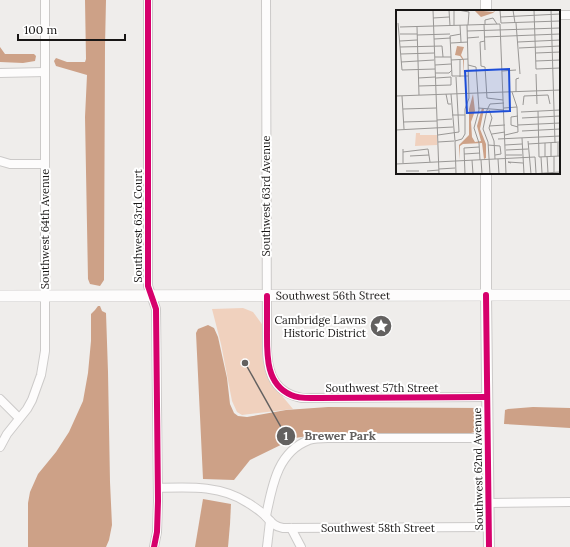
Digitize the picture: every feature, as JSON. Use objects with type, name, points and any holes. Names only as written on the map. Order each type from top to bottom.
[{"type":"main road","name":"Southwest 56th Street","points":[[0,296],[570,295]]},
{"type":"street","name":"Southwest 64th Avenue","points":[[0,447],[2,436],[27,409],[32,400],[43,367],[45,351],[45,0]]},
{"type":"street","name":"Southwest 63rd Court","points":[[148,0],[148,286],[156,309],[158,488],[157,523],[154,547]]},
{"type":"street","name":"Southwest 63rd Avenue","points":[[266,0],[267,360],[274,382],[280,388]]},
{"type":"street","points":[[0,73],[45,72]]},
{"type":"street","points":[[0,161],[10,164],[45,164]]},
{"type":"street","name":"Southwest 62nd Avenue","points":[[486,174],[489,547]]},
{"type":"street","name":"Southwest 57th Street","points":[[280,388],[290,394],[302,398],[487,398]]},
{"type":"street","points":[[0,399],[19,418]]},
{"type":"street","points":[[267,547],[268,518],[274,481],[286,459],[295,449],[310,440],[328,438],[488,438]]},
{"type":"street","name":"Southwest 58th Street","points":[[158,488],[197,488],[220,491],[243,500],[268,518],[277,527],[488,527]]},
{"type":"street","points":[[488,503],[570,502]]},
{"type":"street","points":[[291,528],[301,547]]},
{"type":"shaded area","points":[[85,0],[106,0],[104,280],[100,286],[90,284],[88,279],[85,117],[87,75],[56,66],[54,61],[56,58],[67,62],[85,62]]},
{"type":"shaded area","points":[[0,47],[5,54],[34,54],[36,56],[35,61],[23,63],[0,62]]},
{"type":"shaded area","points":[[98,306],[100,306],[102,311],[106,313],[112,525],[109,540],[106,547],[28,547],[28,503],[30,492],[38,474],[56,452],[69,432],[83,401],[88,373],[91,341],[91,314]]},
{"type":"shaded area","points":[[243,308],[253,312],[264,327],[278,391],[293,409],[242,415],[237,412],[232,401],[221,344],[212,309]]},
{"type":"shaded area","points":[[208,325],[214,328],[218,337],[227,378],[230,404],[234,413],[238,416],[247,417],[286,410],[328,407],[478,408],[481,411],[479,431],[471,433],[329,433],[295,438],[250,460],[234,480],[203,479],[196,333],[198,329]]},
{"type":"shaded area","points":[[533,407],[570,408],[570,428],[504,424],[505,410]]},
{"type":"shaded area","points":[[203,499],[231,504],[228,547],[195,547]]},
{"type":"cycle path","points":[[148,0],[148,286],[156,309],[158,501],[157,532],[154,547]]},
{"type":"cycle path","points":[[486,295],[489,547]]},
{"type":"cycle path","points":[[267,296],[267,348],[269,367],[276,383],[291,395],[308,398],[487,397]]},
{"type":"place","name":"Cambridge Lawns Historic District","points":[[381,326]]},
{"type":"place","name":"Brewer Park","points":[[245,363]]}]
